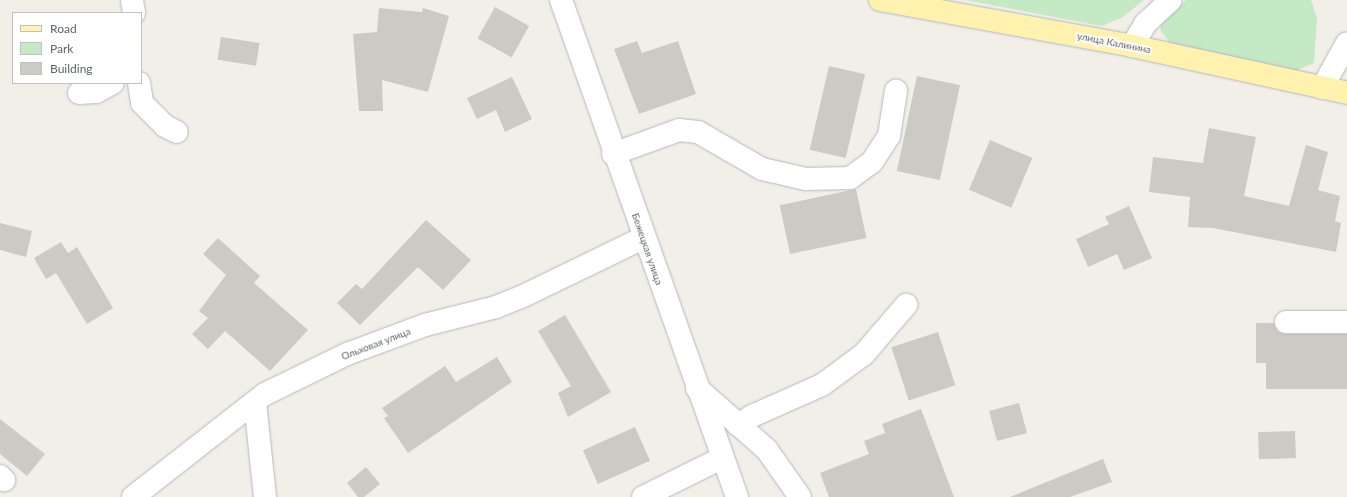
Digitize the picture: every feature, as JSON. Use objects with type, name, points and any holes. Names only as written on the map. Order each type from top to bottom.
[{"type":"main road","name":"улица Калинина","points":[[880,0],[1132,46],[1347,93]]},
{"type":"street","points":[[132,0],[134,12]]},
{"type":"street","name":"Бежецкая улица","points":[[561,0],[643,238],[736,497]]},
{"type":"street","points":[[1132,46],[1145,24],[1171,0]]},
{"type":"street","points":[[1322,88],[1347,43]]},
{"type":"street","points":[[79,93],[96,92],[111,84]]},
{"type":"street","points":[[139,84],[142,104],[165,126],[177,132]]},
{"type":"street","points":[[614,154],[679,130],[698,132],[762,169],[806,179],[850,178],[872,162],[889,136],[896,91]]},
{"type":"street","name":"Ольховая улица","points":[[133,497],[255,402],[347,354],[425,325],[496,307],[643,238]]},
{"type":"street","points":[[738,425],[822,385],[864,354],[906,305]]},
{"type":"street","points":[[1286,322],[1347,322]]},
{"type":"street","points":[[696,387],[767,450],[800,497]]},
{"type":"street","points":[[255,402],[265,497]]},
{"type":"street","points":[[643,497],[722,458]]},
{"type":"green space","points":[[965,0],[1144,0],[1123,17],[1102,26]]},
{"type":"green space","points":[[1186,0],[1311,0],[1317,18],[1314,63],[1293,72],[1182,49],[1170,43],[1161,31],[1160,24]]},
{"type":"building","points":[[495,7],[529,26],[512,57],[478,38]]},
{"type":"building","points":[[379,8],[422,12],[423,8],[449,16],[428,92],[382,80],[383,111],[359,111],[353,34],[377,32]]},
{"type":"building","points":[[221,37],[260,43],[256,66],[217,60]]},
{"type":"building","points":[[637,41],[642,53],[678,41],[696,94],[639,114],[614,49]]},
{"type":"building","points":[[829,66],[865,74],[846,158],[810,150]]},
{"type":"building","points":[[917,76],[960,85],[940,180],[897,171]]},
{"type":"building","points":[[512,77],[532,119],[505,132],[496,110],[477,119],[467,98]]},
{"type":"building","points":[[1209,128],[1256,137],[1244,196],[1289,206],[1306,145],[1328,152],[1318,190],[1340,196],[1335,221],[1341,223],[1336,252],[1213,228],[1188,227],[1190,197],[1149,192],[1153,157],[1203,163]]},
{"type":"building","points":[[990,140],[1032,158],[1011,208],[969,190]]},
{"type":"building","points":[[856,189],[866,238],[790,254],[780,205]]},
{"type":"building","points":[[1129,206],[1152,258],[1124,270],[1117,254],[1088,267],[1076,239],[1109,224],[1105,217]]},
{"type":"building","points":[[426,220],[471,260],[443,290],[418,267],[360,325],[337,303],[356,284],[362,289]]},
{"type":"building","points":[[0,223],[32,231],[26,257],[0,250]]},
{"type":"building","points":[[218,238],[260,276],[254,283],[308,330],[270,371],[225,331],[208,349],[192,334],[208,318],[199,311],[226,275],[203,254]]},
{"type":"building","points":[[61,242],[68,253],[77,247],[113,308],[87,324],[56,273],[46,279],[34,258]]},
{"type":"building","points":[[565,315],[611,392],[568,417],[558,393],[571,386],[538,331]]},
{"type":"building","points":[[1256,323],[1274,323],[1278,332],[1286,334],[1347,334],[1347,389],[1266,389],[1266,363],[1256,363]]},
{"type":"building","points":[[938,332],[955,385],[909,400],[891,347]]},
{"type":"building","points":[[497,357],[512,382],[408,453],[384,418],[388,416],[382,408],[445,366],[456,382]]},
{"type":"building","points":[[1019,403],[1027,433],[997,441],[989,411]]},
{"type":"building","points":[[921,409],[954,497],[829,497],[820,473],[869,454],[864,441],[885,433],[882,424]]},
{"type":"building","points":[[0,419],[45,454],[27,476],[0,454]]},
{"type":"building","points":[[635,427],[650,461],[598,484],[583,450]]},
{"type":"building","points":[[1295,431],[1296,458],[1259,459],[1258,432]]},
{"type":"building","points":[[1103,459],[1112,482],[1070,497],[1010,497]]},
{"type":"building","points":[[366,467],[380,484],[364,497],[358,497],[347,483]]}]
